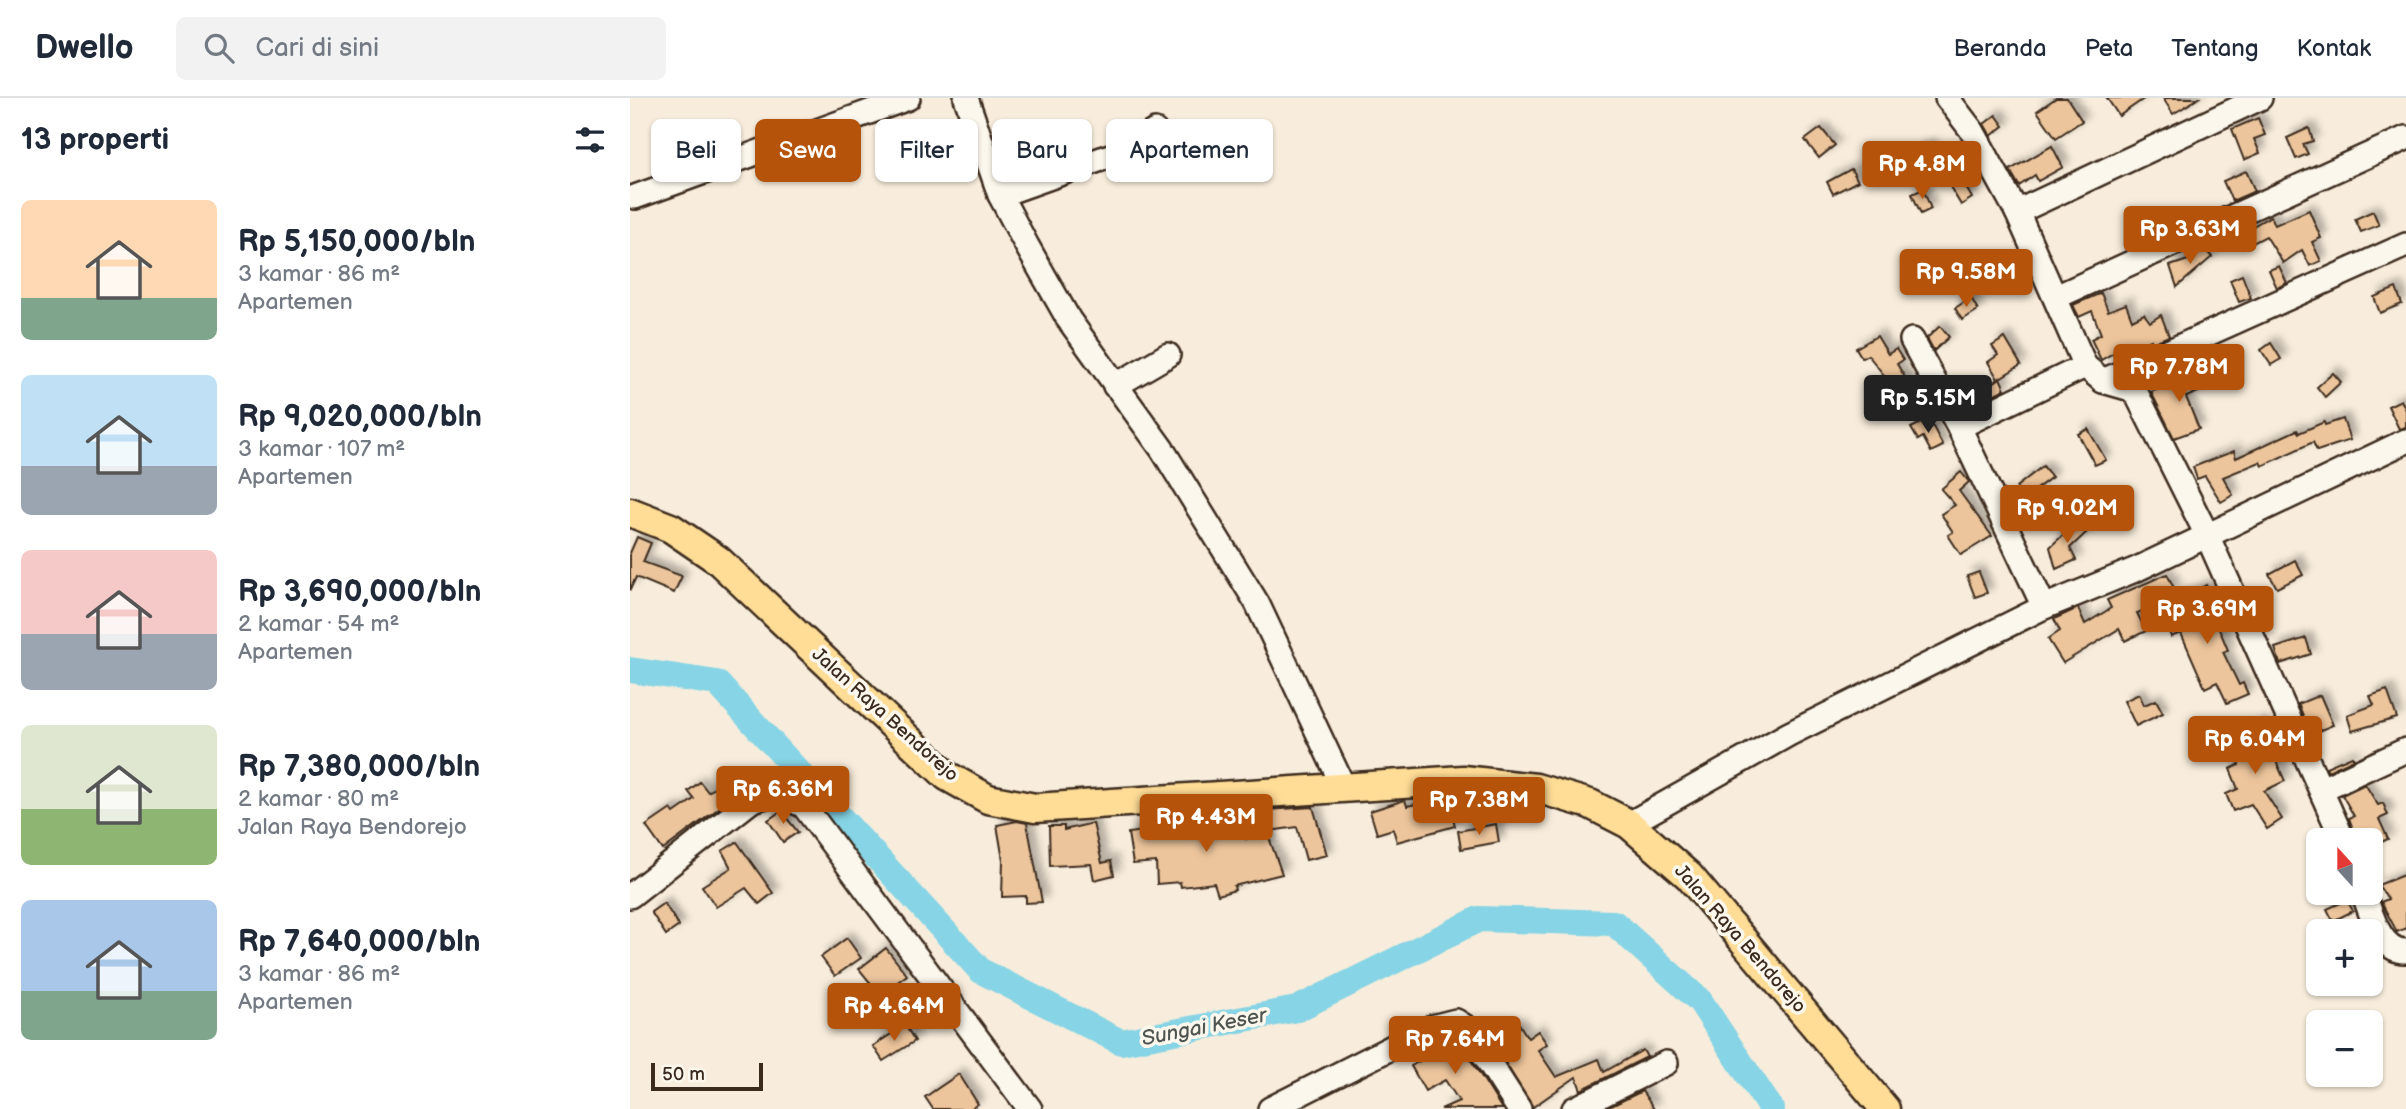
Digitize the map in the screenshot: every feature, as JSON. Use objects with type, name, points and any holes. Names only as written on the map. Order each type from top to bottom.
[{"type":"main road","name":"Jalan Raya Bendorejo","points":[[630,512],[671,528],[718,560],[947,776],[988,799],[1035,808],[1463,780],[1536,788],[1590,804],[1629,824],[1689,876],[1885,1109]]},
{"type":"street","points":[[635,197],[908,98]]},
{"type":"street","points":[[966,98],[1000,195],[1069,320],[1170,461],[1257,603],[1344,788]]},
{"type":"street","points":[[1947,98],[1973,132],[2017,212],[2085,366],[2104,381],[2131,389],[2137,395],[2207,535],[2338,828]]},
{"type":"street","points":[[2017,212],[2260,98]]},
{"type":"street","points":[[2056,297],[2406,138]]},
{"type":"street","points":[[1000,195],[1106,157]]},
{"type":"street","points":[[2104,381],[2406,245]]},
{"type":"street","points":[[1912,340],[1959,427],[2044,607]]},
{"type":"street","points":[[1115,386],[1168,355]]},
{"type":"street","points":[[1959,427],[2085,366]]},
{"type":"street","points":[[1629,824],[1789,734],[2044,607],[2137,569],[2406,442]]},
{"type":"street","points":[[2322,789],[2406,750]]},
{"type":"street","points":[[630,896],[751,801],[769,794],[786,797],[804,806],[1030,1109]]},
{"type":"street","points":[[2368,905],[2384,942],[2393,950],[2406,951]]},
{"type":"street","points":[[1283,1106],[1432,1027],[1456,1021],[1467,1028],[1519,1109]]},
{"type":"street","points":[[1574,1109],[1666,1063]]},
{"type":"building","points":[[2056,98],[2067,98],[2082,121],[2056,138],[2037,111]]},
{"type":"building","points":[[2107,98],[2145,98],[2119,116]]},
{"type":"building","points":[[2163,98],[2199,98],[2173,114]]},
{"type":"building","points":[[1996,115],[2004,126],[1991,136],[1984,124]]},
{"type":"building","points":[[2258,118],[2265,135],[2254,139],[2260,153],[2244,160],[2232,129]]},
{"type":"building","points":[[1821,128],[1835,145],[1819,158],[1805,140]]},
{"type":"building","points":[[2309,128],[2313,141],[2303,144],[2308,154],[2296,159],[2287,138]]},
{"type":"building","points":[[1929,145],[1935,159],[1922,164],[1917,150]]},
{"type":"building","points":[[2052,146],[2063,167],[2038,181],[2035,175],[2019,186],[2010,170]]},
{"type":"building","points":[[1970,159],[1980,175],[1964,184],[1972,198],[1961,205],[1943,175]]},
{"type":"building","points":[[1851,169],[1858,181],[1833,194],[1827,182]]},
{"type":"building","points":[[2246,171],[2255,191],[2232,201],[2223,181]]},
{"type":"building","points":[[1923,189],[1931,209],[1921,214],[1912,194]]},
{"type":"building","points":[[2309,210],[2321,238],[2312,242],[2321,261],[2310,266],[2302,250],[2283,263],[2266,236],[2251,244],[2244,231],[2271,216],[2275,225]]},
{"type":"building","points":[[2373,211],[2379,225],[2361,232],[2355,219]]},
{"type":"building","points":[[2203,247],[2212,257],[2177,287],[2170,266],[2188,260]]},
{"type":"building","points":[[2279,266],[2287,283],[2277,288],[2269,270]]},
{"type":"building","points":[[2242,275],[2251,298],[2239,302],[2230,280]]},
{"type":"building","points":[[2396,288],[2402,304],[2380,313],[2374,297]]},
{"type":"building","points":[[2101,293],[2108,311],[2126,304],[2132,320],[2144,314],[2150,322],[2161,315],[2169,336],[2152,343],[2151,340],[2124,353],[2122,348],[2101,360],[2091,339],[2101,334],[2092,311],[2079,317],[2073,305]]},
{"type":"building","points":[[1971,298],[1978,310],[1962,320],[1955,308]]},
{"type":"building","points":[[1940,326],[1949,337],[1934,351],[1927,338]]},
{"type":"building","points":[[1877,336],[1888,354],[1896,349],[1903,360],[1897,364],[1918,399],[1901,407],[1883,374],[1868,355],[1862,358],[1856,348]]},
{"type":"building","points":[[2005,338],[2021,365],[1998,379],[1988,362],[1998,355],[1992,346]]},
{"type":"building","points":[[2271,343],[2281,359],[2271,365],[2261,350]]},
{"type":"building","points":[[2198,372],[2206,389],[2186,397],[2199,429],[2174,438],[2151,392]]},
{"type":"building","points":[[2333,373],[2341,382],[2325,397],[2317,387]]},
{"type":"building","points":[[2000,378],[2005,389],[1989,397],[1985,389]]},
{"type":"building","points":[[2401,400],[2406,410],[2406,427],[2399,429],[2388,406]]},
{"type":"building","points":[[1929,419],[1943,446],[1931,452],[1923,437],[1918,440],[1911,428]]},
{"type":"building","points":[[2343,419],[2350,440],[2317,451],[2313,442],[2262,466],[2260,462],[2223,477],[2233,495],[2221,502],[2205,476],[2197,479],[2193,467],[2234,451],[2236,458],[2297,430],[2299,433],[2324,422],[2325,425]]},
{"type":"building","points":[[2088,429],[2106,460],[2095,465],[2078,434]]},
{"type":"building","points":[[2043,466],[2052,477],[2024,498],[2016,487]]},
{"type":"building","points":[[1961,472],[1969,482],[1959,491],[1992,536],[1961,555],[1948,535],[1953,532],[1941,514],[1955,505],[1941,489]]},
{"type":"building","points":[[2078,521],[2088,531],[2070,548],[2076,560],[2056,569],[2050,547]]},
{"type":"building","points":[[637,537],[651,543],[643,562],[682,576],[674,593],[636,577],[630,590],[630,553]]},
{"type":"building","points":[[2295,560],[2303,575],[2277,588],[2269,574]]},
{"type":"building","points":[[1979,572],[1987,593],[1975,597],[1967,576]]},
{"type":"building","points":[[2167,574],[2174,588],[2155,597],[2158,605],[2137,613],[2146,631],[2125,641],[2119,629],[2063,663],[2048,639],[2060,631],[2054,619],[2078,608],[2085,624],[2111,608],[2107,600]]},
{"type":"building","points":[[2206,585],[2213,598],[2202,603],[2212,629],[2218,626],[2228,650],[2223,652],[2239,685],[2243,683],[2248,694],[2227,703],[2217,682],[2205,688],[2181,633],[2171,637],[2167,626],[2191,617],[2181,598]]},
{"type":"building","points":[[2306,638],[2311,654],[2280,664],[2275,648]]},
{"type":"building","points":[[2387,690],[2397,718],[2352,731],[2347,715],[2374,705],[2370,696]]},
{"type":"building","points":[[2139,694],[2144,705],[2156,700],[2163,713],[2136,726],[2124,701]]},
{"type":"building","points":[[2320,695],[2333,725],[2311,734],[2298,704]]},
{"type":"building","points":[[2260,725],[2285,781],[2264,791],[2282,819],[2267,829],[2251,804],[2233,811],[2226,794],[2238,789],[2230,769],[2239,765],[2234,736]]},
{"type":"building","points":[[2352,756],[2354,759],[2328,771],[2326,767]]},
{"type":"building","points":[[726,781],[735,796],[663,850],[646,826],[671,809],[674,813],[694,799],[688,791],[700,782],[708,792]]},
{"type":"building","points":[[2365,784],[2378,805],[2383,803],[2388,815],[2379,819],[2383,828],[2353,828],[2349,818],[2354,816],[2342,795]]},
{"type":"building","points":[[1405,800],[1407,806],[1434,800],[1435,808],[1450,804],[1455,826],[1397,842],[1393,829],[1377,834],[1370,811]]},
{"type":"building","points":[[1313,807],[1327,855],[1306,860],[1297,827],[1269,831],[1266,810]]},
{"type":"building","points":[[781,811],[798,832],[783,842],[768,820]]},
{"type":"building","points":[[1240,811],[1246,839],[1267,832],[1282,874],[1234,886],[1235,890],[1218,895],[1214,883],[1181,887],[1180,882],[1157,884],[1156,862],[1133,864],[1128,833],[1152,830],[1149,817],[1162,816],[1166,831],[1201,827],[1200,823]]},
{"type":"building","points":[[1017,821],[1027,823],[1042,902],[1026,903],[1026,896],[1002,897],[1003,860],[997,825]]},
{"type":"building","points":[[1093,823],[1102,863],[1111,861],[1114,875],[1094,880],[1091,864],[1050,866],[1049,826],[1064,826],[1064,830]]},
{"type":"building","points":[[1496,824],[1499,842],[1461,849],[1458,831]]},
{"type":"building","points":[[737,842],[773,893],[759,904],[746,888],[716,907],[702,886],[731,868],[722,851]]},
{"type":"building","points":[[2406,874],[2406,928],[2397,932],[2383,905],[2388,899],[2384,893],[2384,883]]},
{"type":"building","points":[[664,903],[679,926],[666,935],[651,912]]},
{"type":"building","points":[[2336,905],[2350,905],[2353,911],[2332,919],[2327,909]]},
{"type":"building","points":[[847,938],[861,958],[835,976],[821,957]]},
{"type":"building","points":[[886,948],[907,975],[880,995],[859,969]]},
{"type":"building","points":[[1519,1024],[1528,1038],[1538,1031],[1547,1044],[1538,1050],[1556,1077],[1599,1059],[1604,1072],[1643,1050],[1647,1057],[1581,1090],[1576,1077],[1533,1107],[1492,1042]]},
{"type":"building","points":[[905,1025],[915,1041],[883,1061],[873,1046]]},
{"type":"building","points":[[1454,1036],[1502,1109],[1441,1109],[1459,1101],[1445,1080],[1425,1091],[1411,1066],[1430,1055],[1427,1048]]},
{"type":"building","points":[[959,1074],[978,1104],[970,1109],[933,1109],[925,1097]]},
{"type":"building","points":[[1642,1091],[1654,1109],[1605,1109]]},
{"type":"waterway","name":"Sungai Keser","points":[[630,670],[717,683],[981,971],[1121,1042],[1297,1009],[1479,919],[1614,923],[1700,1001],[1771,1109]]}]
